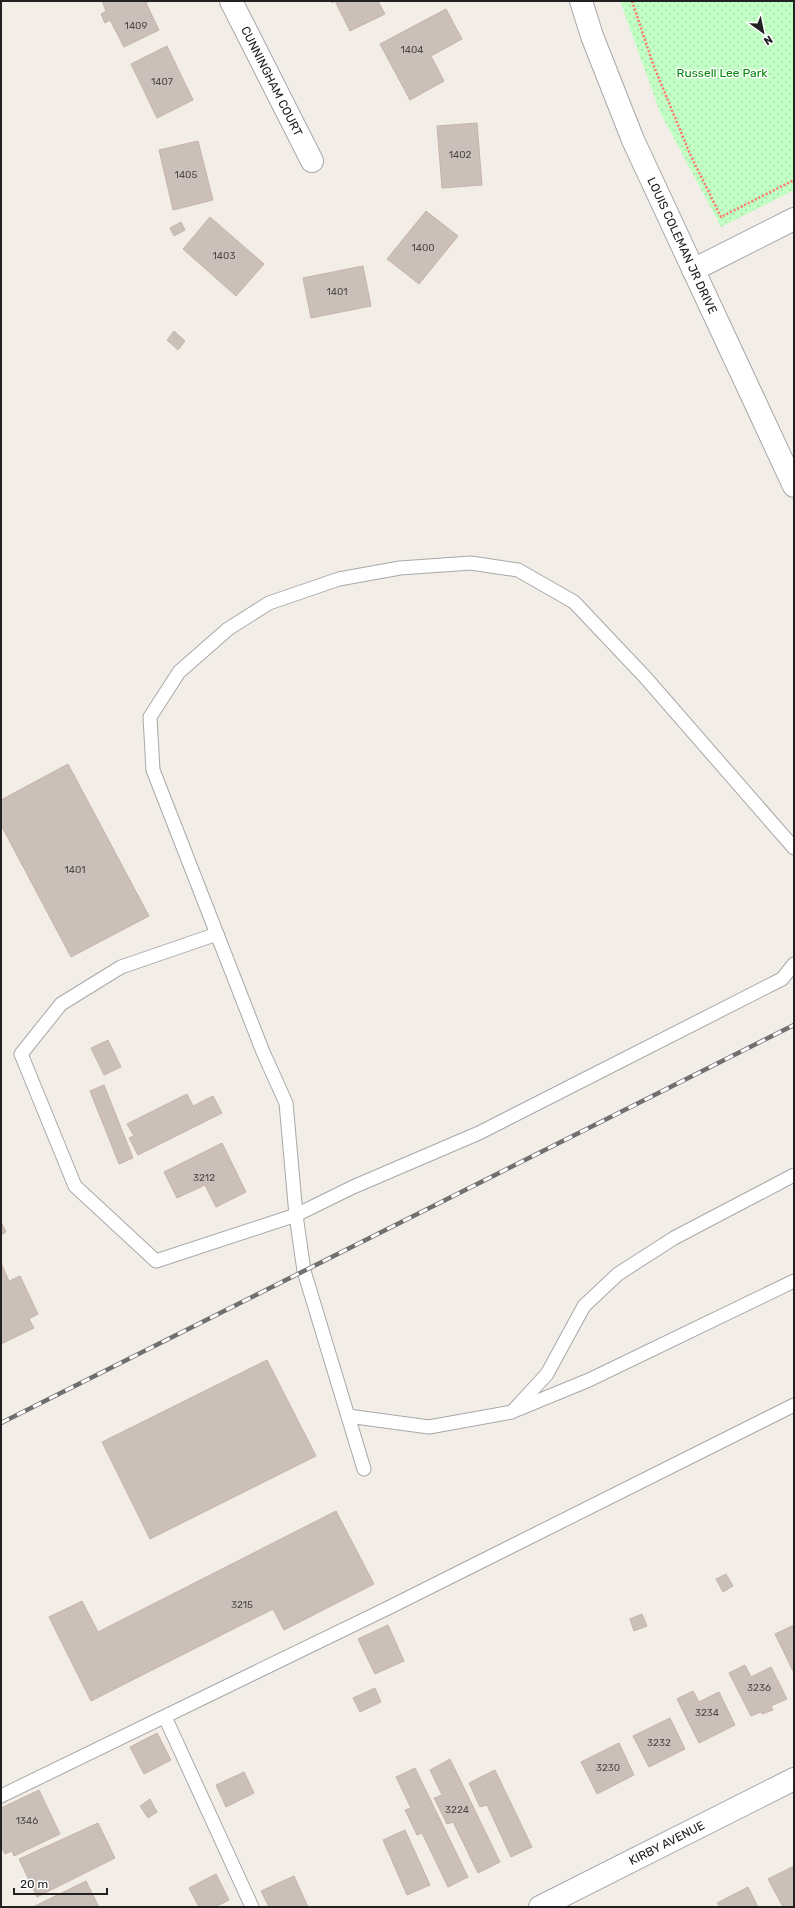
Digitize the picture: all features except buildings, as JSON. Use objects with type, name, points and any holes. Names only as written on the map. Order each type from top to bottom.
[{"type":"street","name":"CUNNINGHAM COURT","points":[[231,1],[312,161]]},
{"type":"street","name":"LOUIS COLEMAN JR DRIVE","points":[[581,1],[592,36],[634,140],[794,486]]},
{"type":"street","points":[[693,270],[794,219]]},
{"type":"street","name":"KIRBY AVENUE","points":[[540,1907],[794,1779]]},
{"type":"lane","points":[[364,1469],[304,1271],[296,1215],[286,1103],[263,1052],[153,770],[150,717],[178,672],[228,629],[269,603],[339,579],[400,568],[471,563],[518,570],[574,602],[645,677],[794,848]]},
{"type":"lane","points":[[217,934],[121,967],[61,1004],[21,1054],[75,1186],[156,1261],[296,1215],[353,1187],[479,1133],[782,979],[794,964]]},
{"type":"lane","points":[[512,1412],[547,1374],[584,1306],[618,1274],[674,1238],[794,1175]]},
{"type":"lane","points":[[348,1416],[429,1428],[512,1412],[590,1380],[794,1281]]},
{"type":"lane","points":[[1,1796],[395,1604],[794,1405]]},
{"type":"lane","points":[[165,1717],[252,1907]]},
{"type":"path","points":[[632,1],[653,64],[690,154],[720,217],[794,180]]},
{"type":"green space","name":"Russell Lee Park","points":[[620,1],[794,1],[794,190],[721,227],[660,112]]},
{"type":"railway","points":[[1,1423],[794,1025]]}]
